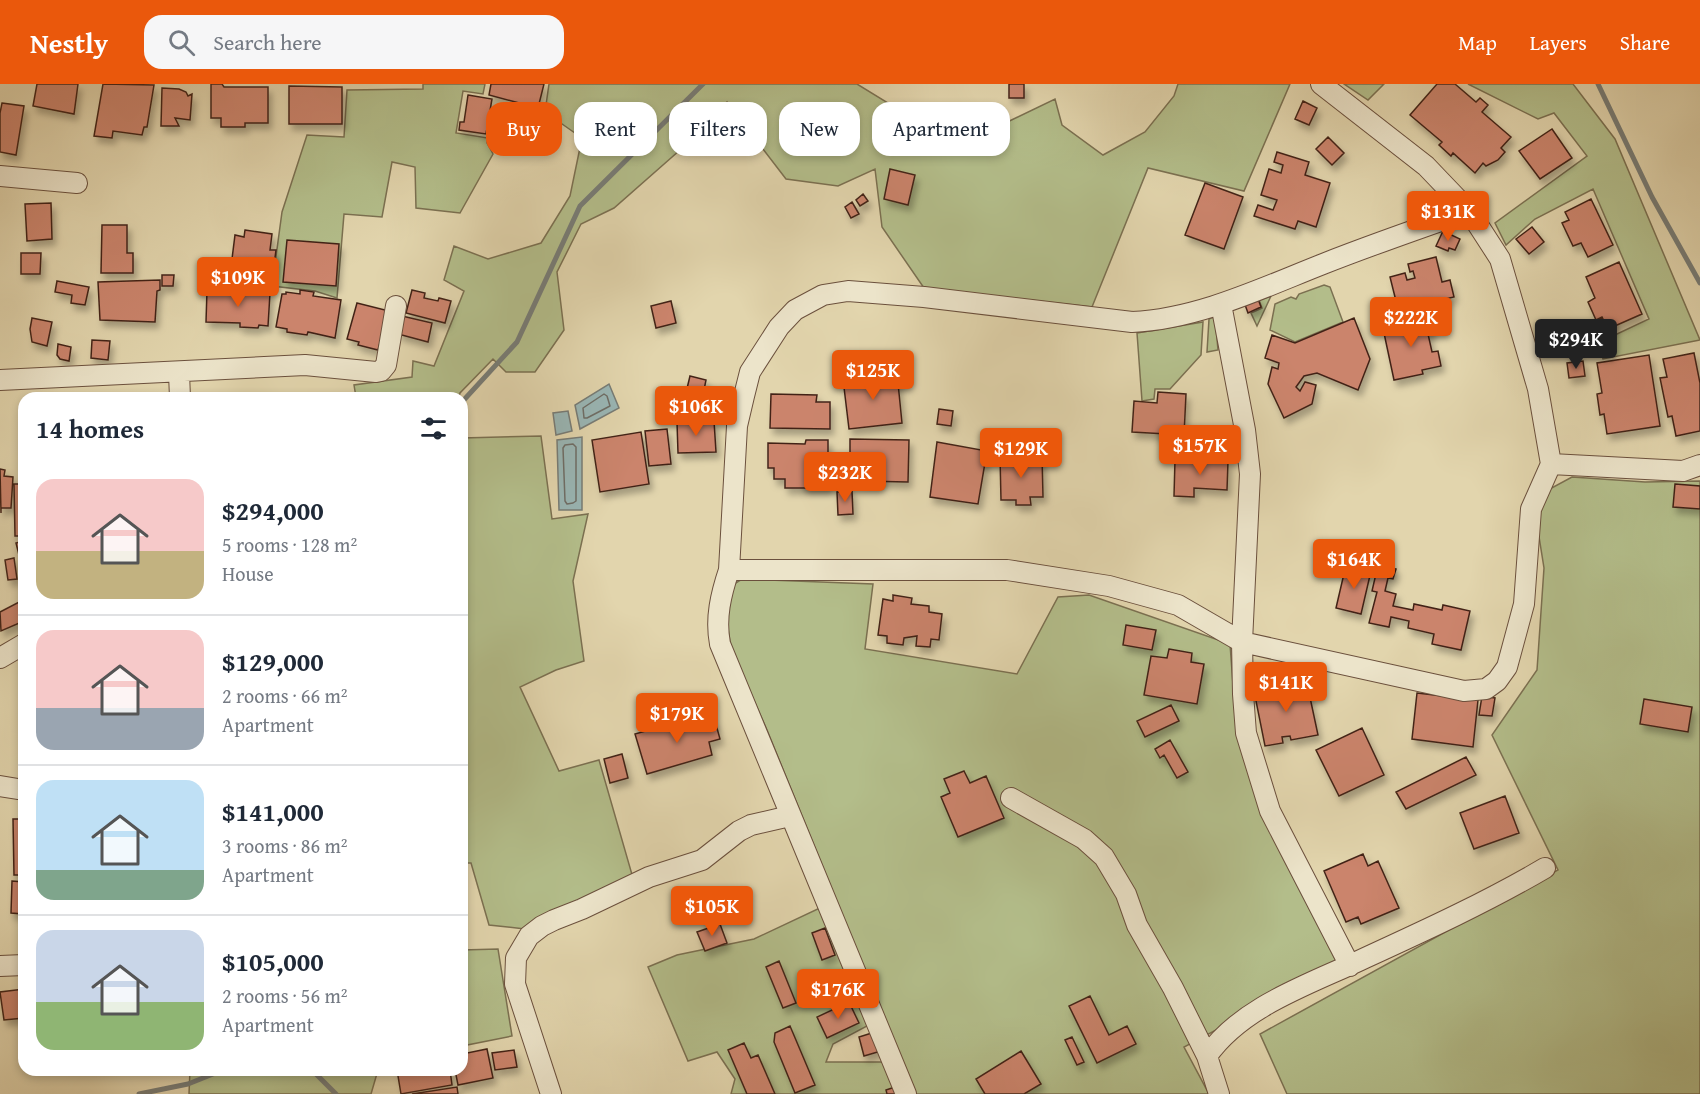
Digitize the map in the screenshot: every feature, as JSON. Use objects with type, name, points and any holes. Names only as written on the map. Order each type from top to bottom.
[{"type":"street","points":[[729,570],[1007,570],[1109,586],[1178,604],[1242,642],[1464,691],[1486,689],[1497,681],[1508,667],[1524,604],[1531,509],[1551,464],[1538,389],[1500,259],[1469,211],[1426,166],[1321,84]]},
{"type":"street","points":[[0,176],[76,183]]},
{"type":"street","points":[[906,1094],[720,644],[719,614],[722,592],[729,570],[737,426],[750,372],[779,327],[795,310],[823,296],[848,291],[924,297],[1132,322],[1149,321],[1221,304],[1350,253],[1469,211]]},
{"type":"street","points":[[1221,304],[1245,430],[1250,474],[1242,642],[1246,733],[1270,811],[1350,966]]},
{"type":"street","points":[[0,380],[179,373],[305,365],[376,372],[381,371],[386,365],[396,306]]},
{"type":"street","points":[[179,373],[180,392]]},
{"type":"street","points":[[1551,464],[1683,471],[1700,465]]},
{"type":"street","points":[[0,658],[18,648]]},
{"type":"street","points":[[0,786],[18,789]]},
{"type":"street","points":[[1011,798],[1084,839],[1104,857],[1126,894],[1137,925],[1173,988],[1207,1056],[1219,1094]]},
{"type":"street","points":[[551,1094],[515,984],[516,958],[529,936],[554,920],[649,877],[702,860],[739,831],[751,825],[790,816]]},
{"type":"street","points":[[1207,1056],[1226,1033],[1264,1007],[1499,895],[1545,868]]},
{"type":"street","points":[[0,966],[18,965]]},
{"type":"green space","points":[[423,84],[485,84],[483,94],[463,91],[456,133],[486,138],[486,156],[492,156],[460,213],[416,208],[415,167],[392,162],[382,217],[344,214],[337,298],[315,291],[272,286],[282,212],[307,135],[344,137],[347,90],[423,89]]},
{"type":"green space","points":[[549,84],[857,84],[886,102],[872,102],[872,156],[1010,156],[1010,121],[1055,99],[1062,125],[1103,155],[1145,132],[1174,96],[1178,84],[1290,84],[1244,191],[1148,168],[1092,307],[924,288],[882,227],[875,169],[838,186],[786,179],[767,154],[767,102],[669,102],[669,156],[673,156],[614,208],[581,224],[557,272],[564,330],[535,372],[506,372],[493,359],[461,392],[355,392],[354,385],[412,377],[413,361],[434,366],[464,291],[444,280],[454,246],[488,259],[541,243],[570,196],[578,156],[657,156],[657,102],[574,102],[574,132],[562,124],[562,102],[546,102]]},
{"type":"green space","points":[[1344,84],[1384,84],[1368,100]]},
{"type":"green space","points":[[1468,84],[1573,84],[1615,139],[1700,340],[1603,359],[1598,343],[1649,319],[1593,189],[1535,219],[1506,245],[1495,223],[1587,156],[1554,113],[1538,119]]},
{"type":"green space","points":[[1324,285],[1330,287],[1343,322],[1295,342],[1270,330],[1275,304],[1291,297],[1296,299],[1299,294]]},
{"type":"green space","points":[[1271,296],[1257,326],[1251,313],[1262,308],[1259,300]]},
{"type":"green space","points":[[1215,316],[1218,350],[1207,352],[1209,319]]},
{"type":"green space","points":[[1203,322],[1201,355],[1170,389],[1155,389],[1154,399],[1142,401],[1137,333]]},
{"type":"green space","points":[[541,436],[552,519],[588,514],[573,581],[584,661],[556,670],[520,687],[559,771],[599,760],[633,878],[525,929],[489,925],[471,863],[468,863],[468,438]]},
{"type":"green space","points":[[1572,477],[1645,482],[1700,481],[1700,1094],[1287,1094],[1260,1034],[1558,870],[1492,735],[1537,670],[1544,568],[1537,524],[1546,491]]},
{"type":"green space","points":[[742,579],[873,584],[865,649],[1017,674],[1058,597],[1089,595],[1230,644],[1236,725],[1277,839],[1338,965],[1184,1047],[1209,1094],[915,1094],[767,730],[731,648],[726,615],[731,586]]},
{"type":"green space","points":[[824,906],[869,1025],[833,1044],[826,1062],[889,1062],[902,1094],[731,1094],[735,1079],[717,1052],[688,1061],[648,967],[677,955],[754,939]]},
{"type":"green space","points":[[498,949],[512,1036],[468,1045],[468,950]]},
{"type":"green space","points":[[190,1076],[376,1076],[371,1094],[189,1094]]},
{"type":"water","points":[[609,384],[619,408],[580,429],[575,405]]},
{"type":"water","points":[[568,411],[572,431],[556,435],[553,413]]},
{"type":"water","points":[[582,437],[582,510],[559,510],[557,440]]},
{"type":"building","points":[[37,84],[78,84],[74,114],[33,106]]},
{"type":"building","points":[[103,84],[154,85],[147,127],[144,127],[142,135],[113,131],[112,138],[94,136]]},
{"type":"building","points":[[211,84],[222,84],[224,87],[268,87],[268,123],[245,123],[245,127],[221,127],[221,118],[211,118]]},
{"type":"building","points":[[491,84],[544,84],[540,102],[515,102],[489,95]]},
{"type":"building","points":[[1009,84],[1024,84],[1024,98],[1009,98]]},
{"type":"building","points":[[1437,84],[1455,84],[1476,102],[1480,98],[1488,105],[1482,112],[1511,137],[1501,148],[1505,152],[1498,160],[1486,166],[1483,163],[1475,173],[1453,153],[1451,156],[1439,145],[1442,142],[1410,115]]},
{"type":"building","points":[[289,86],[342,87],[342,124],[289,124]]},
{"type":"building","points":[[162,88],[179,89],[186,92],[188,96],[192,94],[190,120],[175,118],[179,126],[161,126]]},
{"type":"building","points":[[468,95],[492,99],[491,102],[486,102],[486,134],[459,130],[460,122],[464,122]]},
{"type":"building","points":[[1303,101],[1317,108],[1309,125],[1295,119]]},
{"type":"building","points":[[2,103],[24,106],[16,155],[0,152]]},
{"type":"building","points":[[1552,129],[1572,158],[1540,179],[1519,151]]},
{"type":"building","points":[[1328,137],[1344,153],[1332,165],[1316,149]]},
{"type":"building","points":[[1277,152],[1309,162],[1305,175],[1330,183],[1316,227],[1298,221],[1295,229],[1254,216],[1258,205],[1273,210],[1277,200],[1261,195],[1269,169],[1281,173],[1283,165],[1274,162]]},
{"type":"building","points":[[890,169],[915,175],[908,205],[884,199]]},
{"type":"building","points":[[1205,183],[1243,197],[1224,249],[1185,235]]},
{"type":"building","points":[[863,194],[868,201],[860,206],[856,200]]},
{"type":"building","points":[[1591,199],[1613,245],[1588,257],[1581,243],[1573,246],[1562,223],[1569,220],[1565,212]]},
{"type":"building","points":[[852,202],[859,214],[851,218],[845,207]]},
{"type":"building","points":[[51,203],[52,239],[27,241],[25,204]]},
{"type":"building","points":[[102,225],[127,225],[127,253],[133,253],[133,273],[101,273]]},
{"type":"building","points":[[1532,227],[1544,242],[1529,254],[1516,239]]},
{"type":"building","points":[[245,230],[272,234],[270,250],[276,250],[273,273],[231,267],[235,235],[244,237]]},
{"type":"building","points":[[1443,231],[1460,239],[1455,250],[1449,248],[1448,251],[1436,246]]},
{"type":"building","points":[[287,240],[339,244],[336,286],[283,282]]},
{"type":"building","points":[[21,253],[41,253],[40,274],[21,274]]},
{"type":"building","points":[[1436,257],[1442,282],[1450,280],[1454,297],[1398,309],[1390,277],[1405,273],[1407,280],[1415,278],[1408,264]]},
{"type":"building","points":[[1619,262],[1642,314],[1608,329],[1602,317],[1596,320],[1588,302],[1595,298],[1586,277]]},
{"type":"building","points":[[162,275],[174,275],[173,286],[162,286]]},
{"type":"building","points":[[160,280],[155,322],[100,320],[98,282]]},
{"type":"building","points":[[57,281],[89,287],[85,305],[71,303],[72,295],[55,292]]},
{"type":"building","points":[[207,290],[270,293],[268,326],[240,327],[240,323],[206,322]]},
{"type":"building","points":[[300,290],[314,292],[313,296],[341,300],[335,338],[308,332],[307,335],[287,332],[287,329],[276,327],[282,294],[286,292],[300,294]]},
{"type":"building","points":[[412,290],[425,293],[424,298],[451,301],[445,323],[406,313]]},
{"type":"building","points":[[1257,296],[1261,307],[1248,313],[1244,302]]},
{"type":"building","points":[[671,301],[676,323],[656,328],[651,306]]},
{"type":"building","points":[[357,303],[389,311],[378,350],[358,345],[359,342],[347,339]]},
{"type":"building","points":[[402,316],[432,323],[428,342],[398,334]]},
{"type":"building","points":[[1429,316],[1433,333],[1428,334],[1432,352],[1438,351],[1441,366],[1422,370],[1423,374],[1394,380],[1384,333],[1390,332],[1388,324]]},
{"type":"building","points":[[32,318],[52,322],[47,346],[32,342],[30,329]]},
{"type":"building","points":[[1354,318],[1370,359],[1358,390],[1317,373],[1304,376],[1296,387],[1300,391],[1305,382],[1316,385],[1312,404],[1284,418],[1268,384],[1272,367],[1278,369],[1279,363],[1265,358],[1272,335],[1295,343]]},
{"type":"building","points":[[92,340],[110,341],[108,360],[91,358]]},
{"type":"building","points":[[58,344],[71,347],[69,361],[60,359],[57,355]]},
{"type":"building","points":[[1694,353],[1700,383],[1700,431],[1676,436],[1672,416],[1668,417],[1660,378],[1667,377],[1663,359]]},
{"type":"building","points":[[1649,355],[1660,426],[1607,434],[1604,414],[1600,415],[1597,394],[1602,393],[1597,363]]},
{"type":"building","points":[[1583,361],[1585,376],[1569,378],[1567,363]]},
{"type":"building","points":[[897,373],[902,423],[849,429],[843,379]]},
{"type":"building","points":[[690,376],[706,380],[701,405],[684,401]]},
{"type":"building","points":[[1158,392],[1186,394],[1184,435],[1132,432],[1134,401],[1157,403]]},
{"type":"building","points":[[771,394],[817,395],[816,402],[830,402],[830,429],[770,428]]},
{"type":"building","points":[[939,409],[953,411],[951,426],[937,424]]},
{"type":"building","points":[[714,421],[716,452],[678,453],[677,422]]},
{"type":"building","points":[[667,429],[671,464],[649,466],[645,431]]},
{"type":"building","points":[[641,432],[649,484],[600,492],[592,440]]},
{"type":"building","points":[[850,439],[909,440],[908,482],[861,481],[861,476],[850,476]]},
{"type":"building","points":[[806,440],[828,440],[828,488],[785,488],[785,479],[774,479],[774,468],[768,468],[768,443],[805,444]]},
{"type":"building","points":[[937,442],[987,451],[978,504],[930,497]]},
{"type":"building","points":[[1000,456],[1042,456],[1043,497],[1030,497],[1031,505],[1016,505],[1016,500],[1001,500]]},
{"type":"building","points":[[1175,460],[1228,461],[1227,490],[1194,488],[1194,497],[1174,496]]},
{"type":"building","points":[[0,469],[5,470],[4,476],[13,477],[11,508],[1,508],[1,513]]},
{"type":"building","points":[[14,484],[18,484],[18,536],[15,536]]},
{"type":"building","points":[[1675,484],[1700,486],[1700,509],[1673,507]]},
{"type":"building","points":[[852,491],[853,514],[838,515],[837,492]]},
{"type":"building","points":[[14,558],[17,579],[8,580],[5,560]]},
{"type":"building","points":[[1346,565],[1371,571],[1361,614],[1336,608]]},
{"type":"building","points":[[1378,565],[1396,569],[1393,579],[1388,578],[1385,591],[1396,594],[1393,606],[1413,610],[1414,604],[1442,610],[1443,605],[1470,611],[1461,650],[1432,644],[1434,634],[1408,628],[1409,621],[1391,617],[1389,627],[1369,623],[1377,592],[1372,591]]},
{"type":"building","points":[[893,595],[912,598],[911,604],[929,606],[929,612],[942,614],[939,640],[931,639],[930,647],[916,646],[917,636],[904,638],[903,645],[887,643],[887,636],[878,635],[883,599],[893,601]]},
{"type":"building","points":[[18,603],[18,624],[1,631],[0,612]]},
{"type":"building","points":[[1126,625],[1156,630],[1152,650],[1123,645]]},
{"type":"building","points":[[1169,649],[1192,653],[1191,662],[1204,664],[1197,704],[1144,695],[1151,656],[1167,658]]},
{"type":"building","points":[[1295,679],[1298,690],[1308,688],[1318,735],[1291,740],[1290,736],[1282,737],[1283,743],[1265,746],[1255,696],[1270,694],[1268,684]]},
{"type":"building","points":[[1417,693],[1478,700],[1473,747],[1412,739]]},
{"type":"building","points":[[1482,696],[1495,698],[1492,716],[1479,715]]},
{"type":"building","points":[[1644,699],[1692,707],[1688,732],[1640,724]]},
{"type":"building","points":[[1171,705],[1179,721],[1145,737],[1137,721]]},
{"type":"building","points":[[701,715],[704,724],[715,721],[720,739],[709,742],[712,755],[647,774],[635,734]]},
{"type":"building","points":[[1362,728],[1384,775],[1339,796],[1316,750]]},
{"type":"building","points":[[1170,740],[1188,772],[1177,778],[1164,755],[1160,758],[1155,749]]},
{"type":"building","points":[[622,754],[628,778],[610,783],[604,759]]},
{"type":"building","points":[[1466,757],[1476,775],[1406,809],[1396,792]]},
{"type":"building","points":[[964,771],[970,783],[986,776],[1004,818],[958,837],[941,797],[950,793],[944,779]]},
{"type":"building","points":[[1505,796],[1519,833],[1474,849],[1460,813]]},
{"type":"building","points":[[13,819],[18,819],[18,875],[14,875]]},
{"type":"building","points":[[1363,854],[1368,866],[1378,861],[1399,908],[1361,924],[1358,917],[1346,922],[1324,871]]},
{"type":"building","points":[[12,881],[18,882],[18,914],[11,913]]},
{"type":"building","points":[[720,924],[727,943],[705,951],[697,932]]},
{"type":"building","points":[[825,928],[835,955],[822,960],[812,933]]},
{"type":"building","points":[[779,961],[796,1003],[783,1008],[766,967]]},
{"type":"building","points":[[18,990],[18,1019],[4,1020],[0,992]]},
{"type":"building","points":[[1090,996],[1109,1035],[1127,1026],[1136,1044],[1097,1063],[1069,1006]]},
{"type":"building","points":[[849,1002],[859,1023],[827,1038],[817,1017]]},
{"type":"building","points":[[790,1026],[815,1085],[795,1093],[774,1042],[775,1033]]},
{"type":"building","points":[[875,1032],[881,1051],[864,1056],[859,1037]]},
{"type":"building","points":[[1072,1037],[1084,1062],[1077,1065],[1065,1040]]},
{"type":"building","points":[[744,1043],[751,1058],[758,1055],[775,1094],[747,1094],[728,1050]]},
{"type":"building","points":[[487,1049],[493,1078],[458,1085],[456,1076],[468,1076],[468,1053]]},
{"type":"building","points":[[514,1050],[517,1067],[495,1070],[492,1053]]},
{"type":"building","points":[[1021,1051],[1041,1084],[1024,1094],[985,1094],[976,1079]]},
{"type":"building","points":[[398,1076],[451,1076],[452,1085],[401,1094]]},
{"type":"building","points":[[898,1086],[901,1094],[887,1094],[886,1090]]},
{"type":"building","points":[[457,1087],[458,1094],[412,1094]]},
{"type":"waterway","points":[[468,395],[517,342],[580,206],[703,84]]},
{"type":"waterway","points":[[1598,84],[1652,197],[1700,283]]},
{"type":"waterway","points":[[139,1094],[188,1084],[208,1076]]},
{"type":"waterway","points":[[318,1076],[336,1094]]}]
